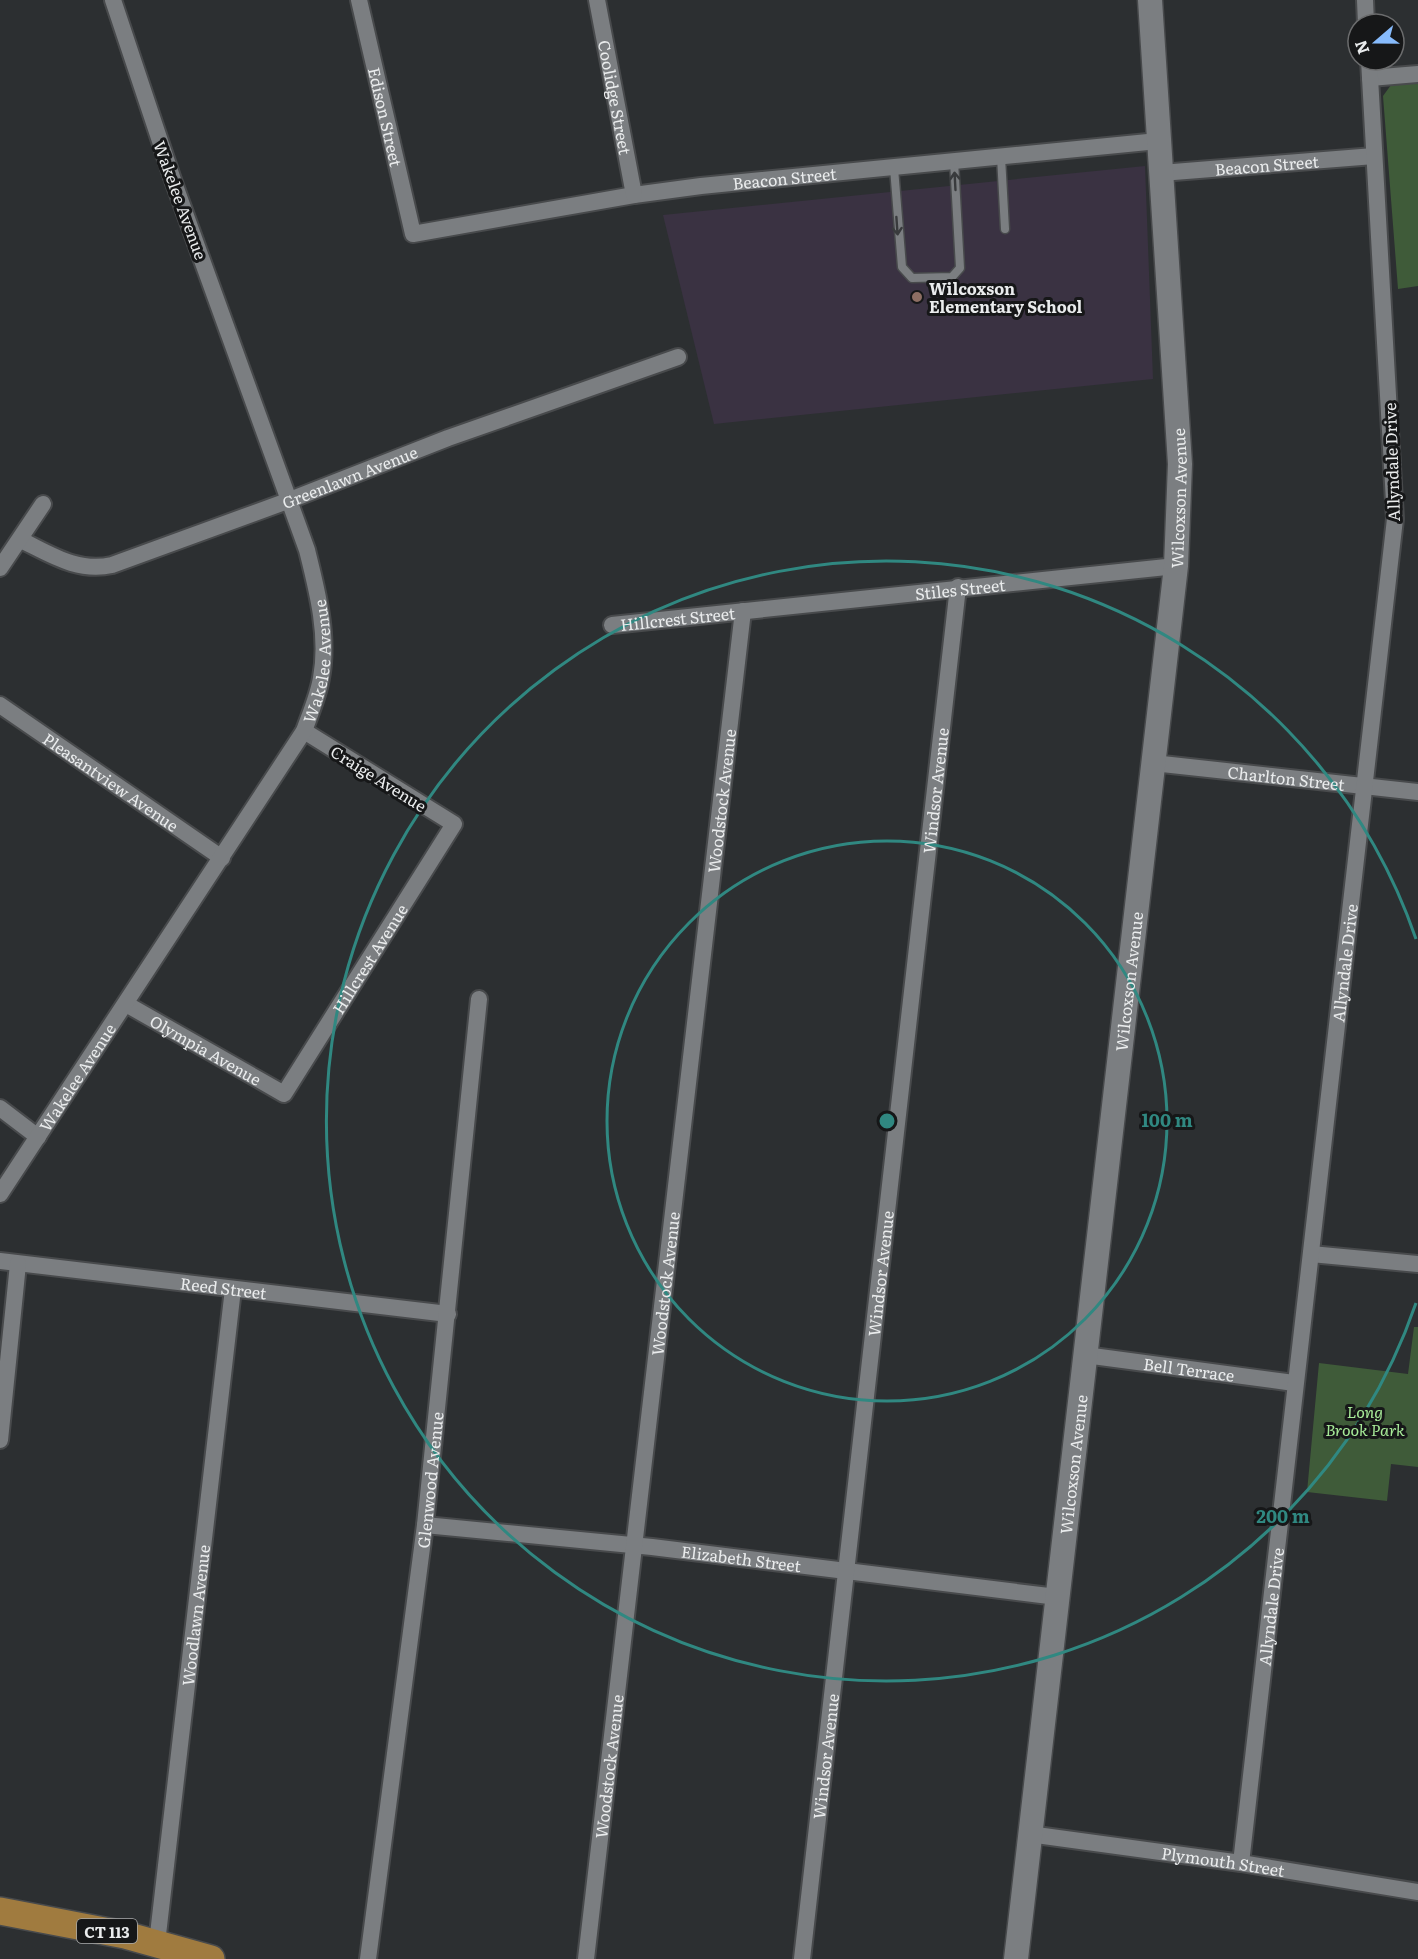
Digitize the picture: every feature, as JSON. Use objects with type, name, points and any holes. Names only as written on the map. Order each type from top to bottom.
[{"type":"main road","name":"CT 113","points":[[0,1911],[76,1924],[157,1943],[211,1959]]},
{"type":"street","name":"Wakelee Avenue","points":[[0,1194],[304,731],[321,678],[323,639],[313,573],[290,500],[173,180],[112,0]]},
{"type":"street","name":"Edison Street","points":[[359,0],[413,234]]},
{"type":"street","name":"Coolidge Street","points":[[597,0],[634,195]]},
{"type":"street","name":"Wilcoxson Avenue","points":[[1016,1959],[1176,566],[1180,464],[1150,0]]},
{"type":"street","name":"Allyndale Drive","points":[[1241,1863],[1294,1383],[1311,1254],[1395,519],[1370,72]]},
{"type":"street","points":[[1370,78],[1418,74]]},
{"type":"street","name":"Beacon Street","points":[[413,234],[634,195],[1158,141]]},
{"type":"street","name":"Beacon Street","points":[[1161,173],[1374,156]]},
{"type":"street","name":"Greenlawn Avenue","points":[[21,540],[69,564],[98,568],[290,500],[448,438],[678,357]]},
{"type":"street","points":[[0,568],[21,540],[43,504]]},
{"type":"street","name":"Stiles Street","points":[[743,610],[1176,566]]},
{"type":"street","name":"Windsor Avenue","points":[[802,1959],[844,1573],[958,587]]},
{"type":"street","name":"Hillcrest Street","points":[[612,625],[743,610]]},
{"type":"street","name":"Woodstock Avenue","points":[[586,1959],[743,610]]},
{"type":"street","name":"Pleasantview Avenue","points":[[0,705],[222,858]]},
{"type":"street","name":"Craige Avenue","points":[[304,731],[454,824]]},
{"type":"street","name":"Charlton Street","points":[[1153,763],[1418,792]]},
{"type":"street","name":"Hillcrest Avenue","points":[[284,1094],[454,824]]},
{"type":"street","name":"Glenwood Avenue","points":[[368,1959],[425,1525],[479,999]]},
{"type":"street","name":"Olympia Avenue","points":[[126,1004],[284,1094]]},
{"type":"street","points":[[0,1108],[38,1137]]},
{"type":"street","points":[[1311,1254],[1418,1264]]},
{"type":"street","name":"Reed Street","points":[[0,1261],[448,1314]]},
{"type":"street","points":[[0,1440],[18,1264]]},
{"type":"street","name":"Woodlawn Avenue","points":[[157,1943],[233,1289]]},
{"type":"street","name":"Bell Terrace","points":[[1085,1355],[1294,1383]]},
{"type":"street","name":"Elizabeth Street","points":[[425,1525],[634,1546],[1057,1598]]},
{"type":"street","name":"Plymouth Street","points":[[1029,1834],[1241,1863],[1418,1892]]},
{"type":"lane","points":[[1001,157],[1005,229]]},
{"type":"lane","points":[[894,168],[902,267],[912,278],[952,277],[960,268],[954,161]]},
{"type":"shaded area","name":"Wilcoxson Elementary School","points":[[1145,166],[1153,379],[714,424],[663,215]]},
{"type":"green space","points":[[1418,83],[1418,286],[1398,289],[1383,96],[1391,85]]},
{"type":"green space","name":"Long Brook Park","points":[[1414,1327],[1418,1327],[1418,1467],[1391,1464],[1387,1501],[1307,1492],[1319,1363],[1408,1374]]},
{"type":"place","name":"Wilcoxson Elementary School","points":[[917,297]]}]
